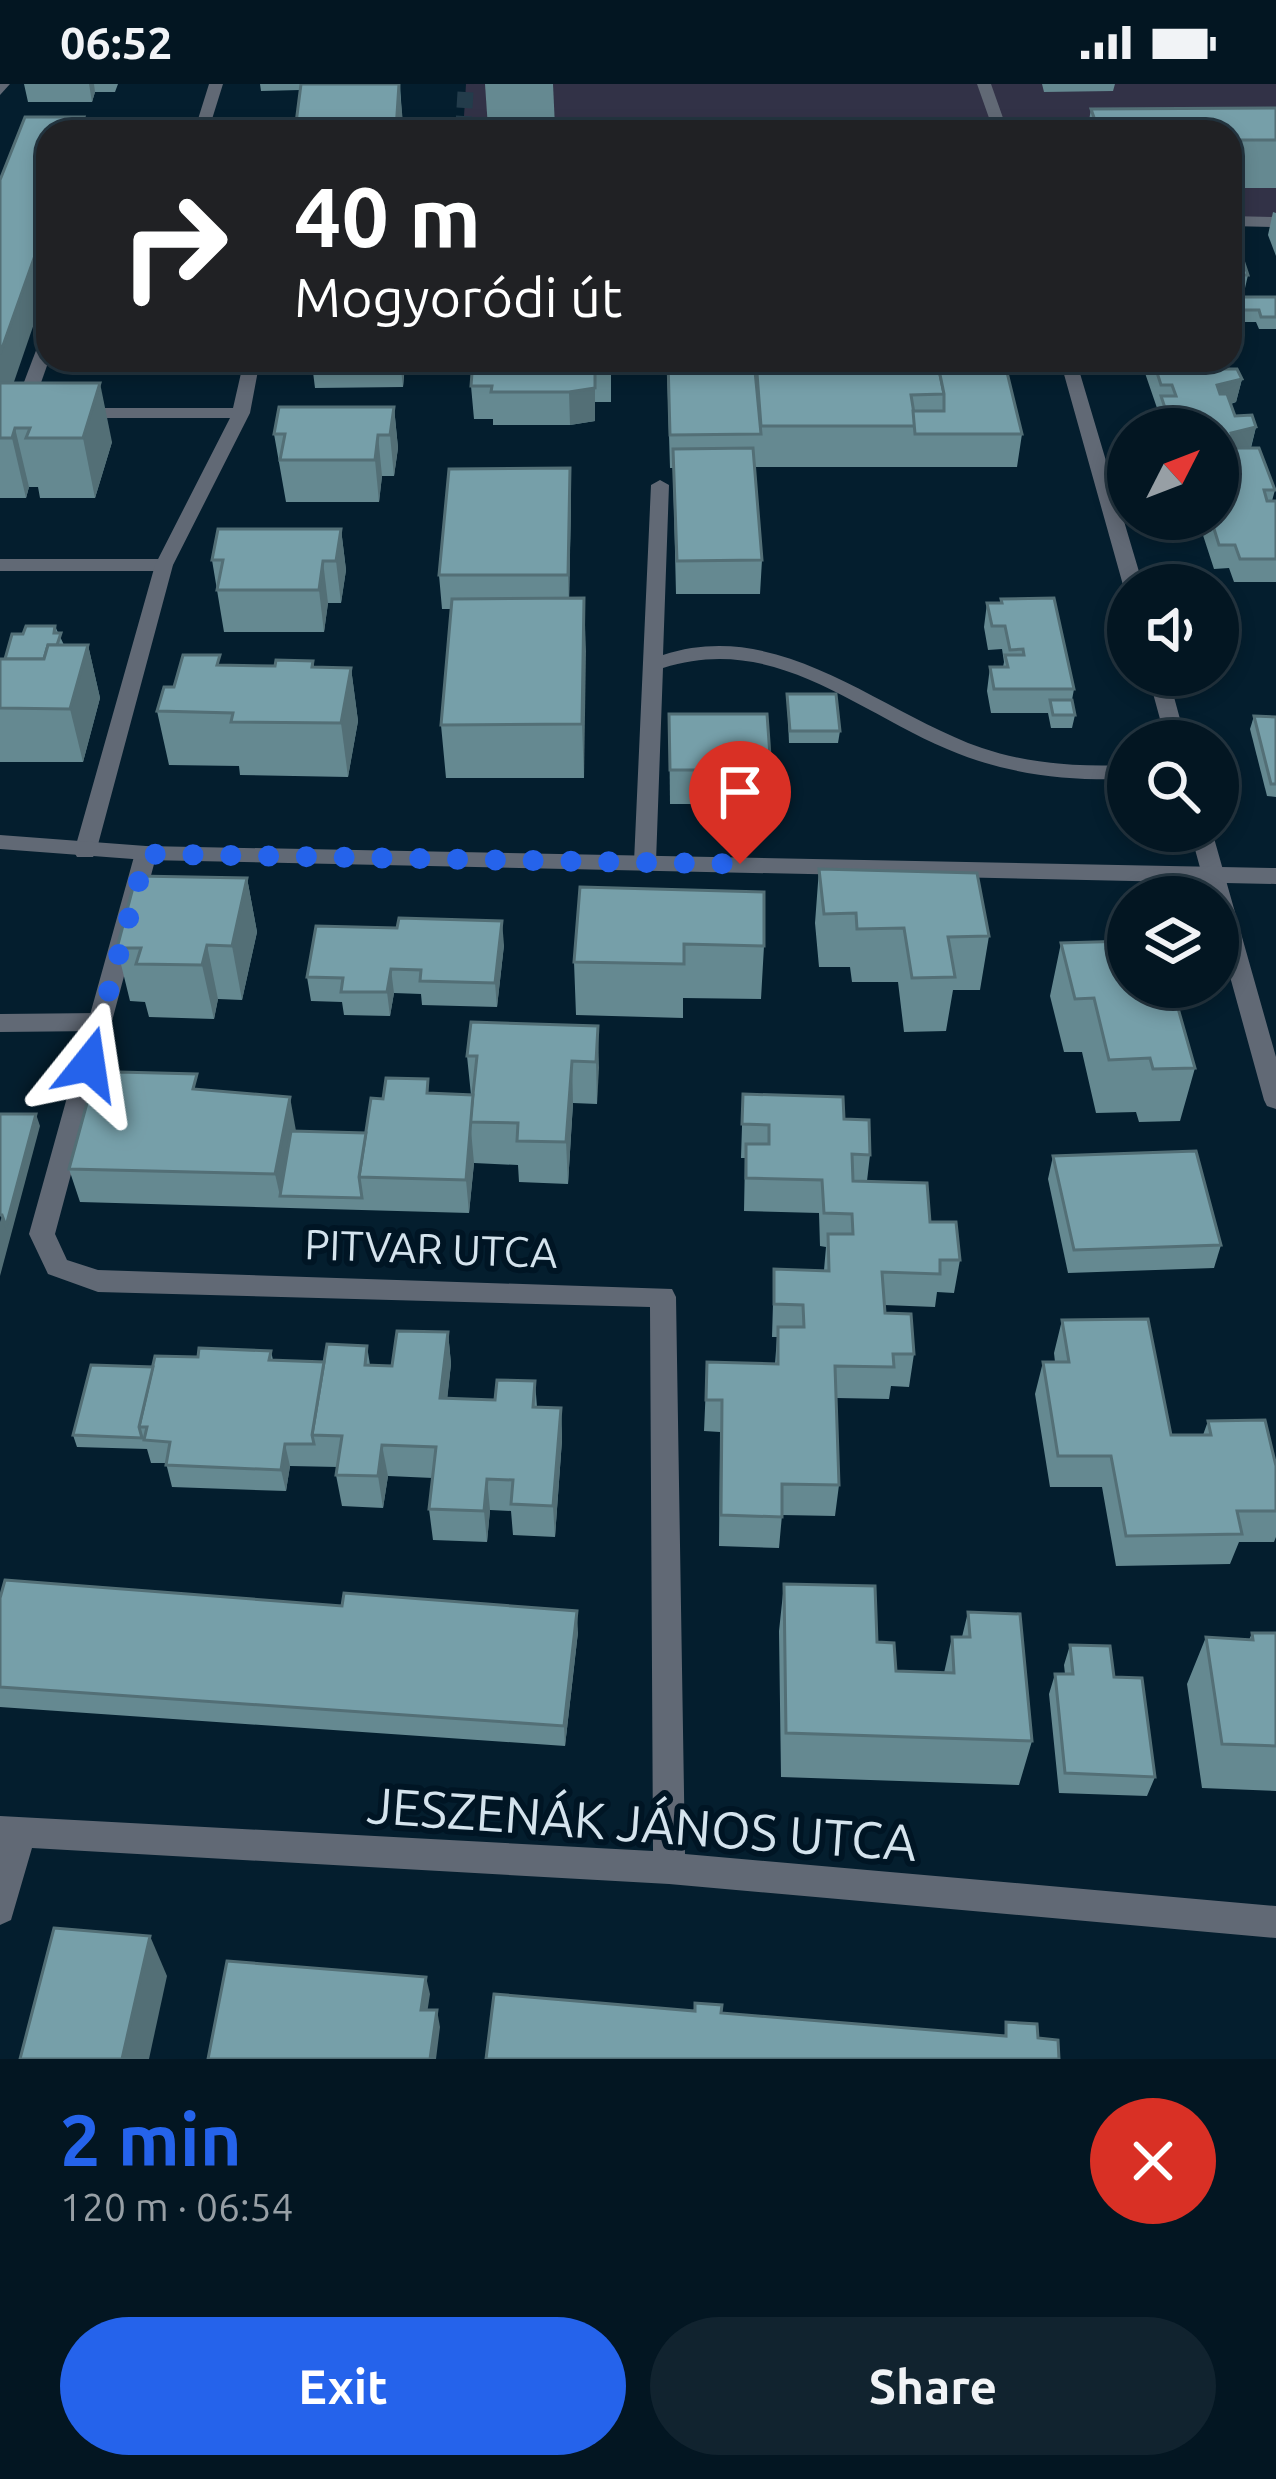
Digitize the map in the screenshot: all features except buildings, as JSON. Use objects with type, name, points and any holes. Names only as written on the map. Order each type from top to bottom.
[{"type":"street","points":[[205,120],[216,84]]},
{"type":"street","points":[[985,84],[996,120]]},
{"type":"street","points":[[1242,221],[1276,222]]},
{"type":"street","points":[[36,372],[22,412],[241,413]]},
{"type":"street","points":[[85,852],[164,565],[241,413],[250,372]]},
{"type":"street","points":[[1071,372],[1127,564]]},
{"type":"street","points":[[645,862],[660,485]]},
{"type":"street","points":[[0,565],[164,565]]},
{"type":"street","points":[[652,664],[682,650],[760,656],[845,685],[975,752],[1072,773],[1107,772]]},
{"type":"street","points":[[0,842],[146,854],[1276,876]]},
{"type":"street","points":[[0,857],[85,852]]},
{"type":"street","points":[[1207,852],[1276,1100]]},
{"type":"street","name":"PITVAR UTCA","points":[[146,854],[42,1234],[57,1267],[98,1281],[663,1297],[669,1868]]},
{"type":"street","points":[[0,1023],[100,1022]]},
{"type":"street","points":[[0,1909],[10,1831]]},
{"type":"street","name":"JESZENÁK JÁNOS UTCA","points":[[10,1831],[669,1868],[1276,1922]]},
{"type":"shaded area","points":[[466,84],[1276,84],[1276,221],[1242,221],[1242,120],[464,120]]},
{"type":"tunnel","points":[[464,120],[466,84]]},
{"type":"route","points":[[89,1064],[146,854],[740,864]]}]
